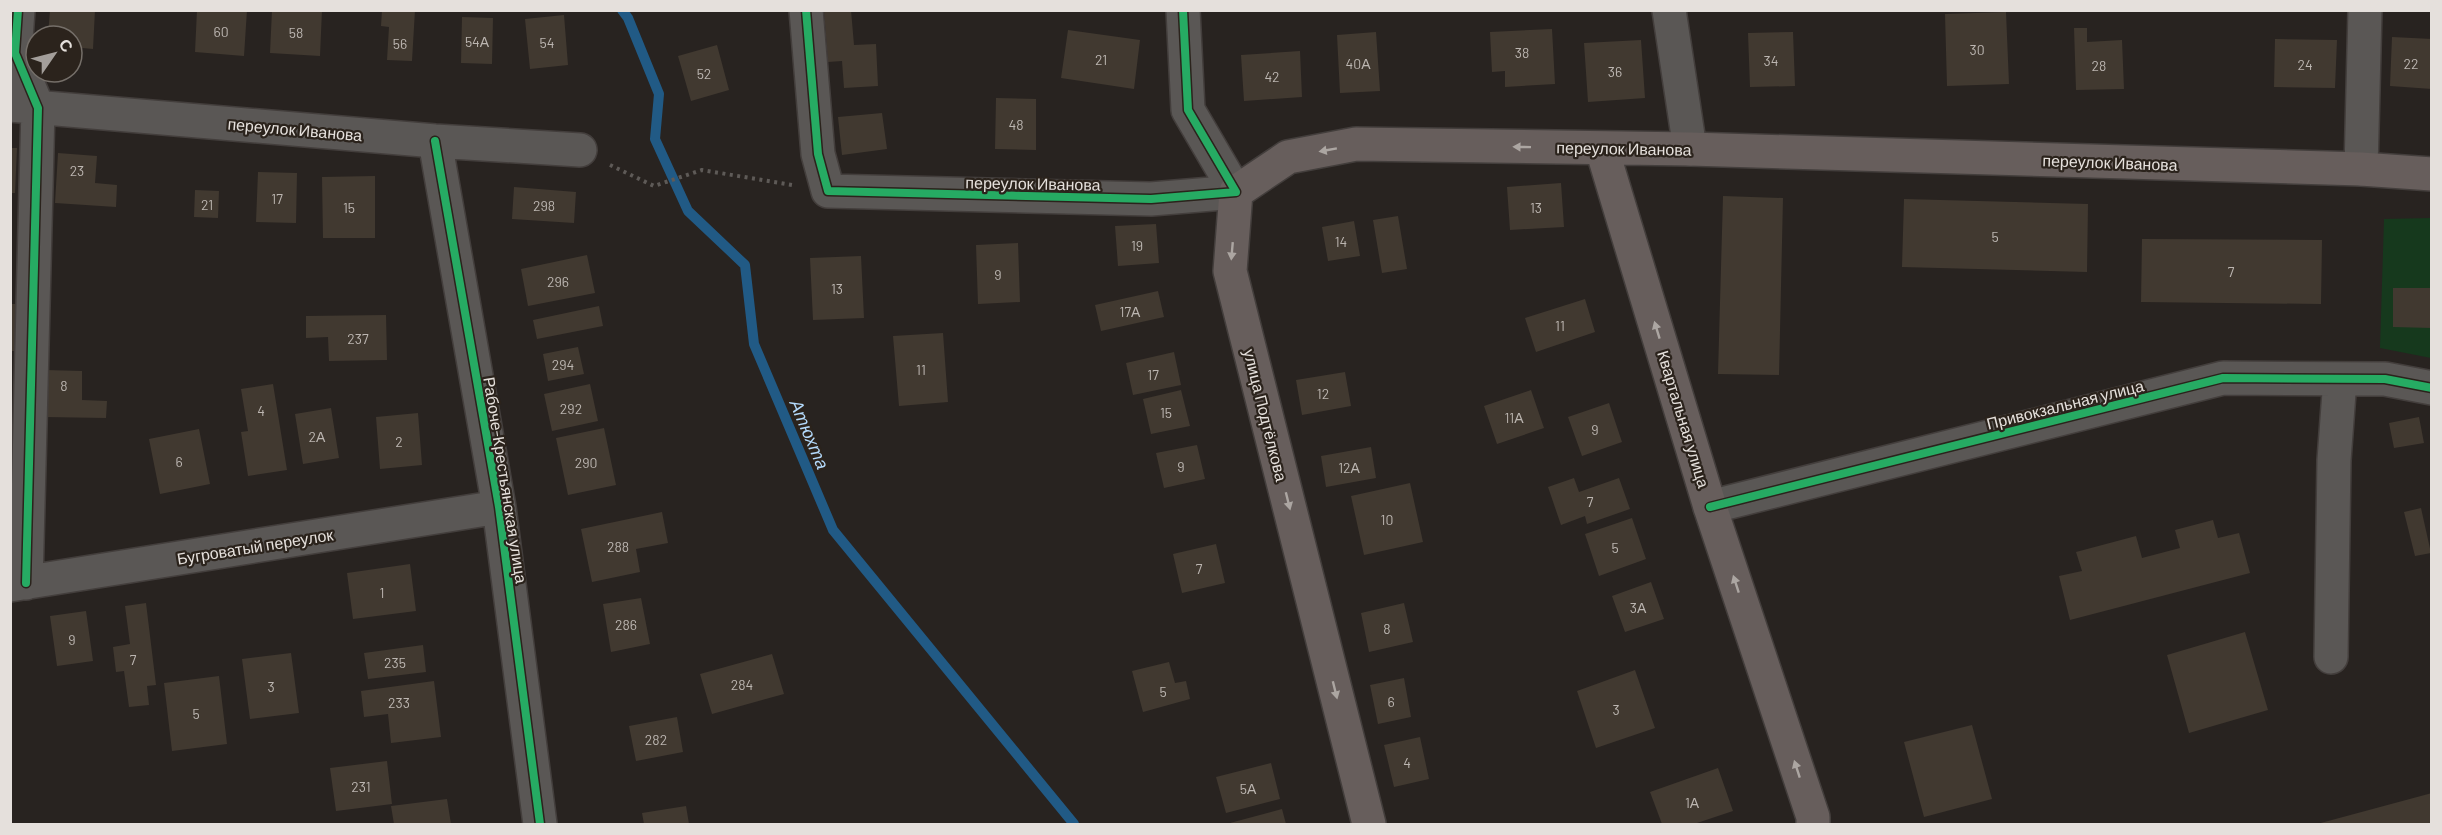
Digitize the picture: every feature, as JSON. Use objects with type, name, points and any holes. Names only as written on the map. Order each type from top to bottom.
[{"type":"main road","name":"переулок Иванова","points":[[1236,192],[1288,157],[1356,144],[1690,149],[2361,169],[2432,174]]},
{"type":"main road","name":"Квартальная улица","points":[[1602,148],[1710,507],[1813,817],[1813,825]]},
{"type":"main road","name":"улица Подтёлкова","points":[[1236,192],[1230,271],[1369,825]]},
{"type":"street","points":[[18,10],[15,53],[24,106],[18,584]]},
{"type":"street","points":[[806,10],[818,154],[828,191]]},
{"type":"street","points":[[1183,10],[1188,110],[1236,192]]},
{"type":"street","points":[[1669,10],[1690,149]]},
{"type":"street","points":[[2361,169],[2365,10]]},
{"type":"street","name":"переулок Иванова","points":[[24,106],[435,141],[580,150]]},
{"type":"street","name":"Рабоче-Крестьянская улица","points":[[435,141],[500,507],[540,825]]},
{"type":"street","name":"переулок Иванова","points":[[828,191],[1151,199],[1236,192]]},
{"type":"street","name":"Привокзальная улица","points":[[1710,507],[2223,378],[2385,379],[2432,388]]},
{"type":"street","points":[[2331,657],[2334,460],[2340,379]]},
{"type":"street","name":"Бугроватый переулок","points":[[18,584],[500,507]]},
{"type":"path","points":[[580,150],[654,186],[702,170],[828,191]]},
{"type":"green space","points":[[2431,218],[2431,358],[2380,348],[2384,219]]},
{"type":"building","points":[[50,10],[95,10],[93,49],[84,48],[84,24],[49,24]]},
{"type":"building","points":[[197,10],[247,10],[244,56],[195,52]]},
{"type":"building","points":[[272,10],[322,10],[320,56],[270,53]]},
{"type":"building","points":[[382,10],[415,10],[412,61],[387,60],[389,27],[381,26]]},
{"type":"building","points":[[851,10],[854,45],[876,44],[878,86],[844,88],[842,61],[828,62],[824,11]]},
{"type":"building","points":[[2006,12],[2009,84],[1947,86],[1945,14]]},
{"type":"building","points":[[564,15],[568,65],[530,69],[525,19]]},
{"type":"building","points":[[462,17],[493,18],[492,64],[461,63]]},
{"type":"building","points":[[2074,28],[2087,28],[2087,42],[2122,40],[2124,89],[2076,90]]},
{"type":"building","points":[[1552,29],[1555,84],[1505,87],[1505,71],[1492,72],[1490,32]]},
{"type":"building","points":[[1068,30],[1140,40],[1134,89],[1061,78]]},
{"type":"building","points":[[1376,32],[1380,91],[1340,93],[1337,35]]},
{"type":"building","points":[[1793,32],[1795,86],[1750,87],[1748,33]]},
{"type":"building","points":[[2392,37],[2432,39],[2432,89],[2390,86]]},
{"type":"building","points":[[2275,39],[2337,40],[2335,88],[2274,87]]},
{"type":"building","points":[[1641,40],[1645,98],[1588,102],[1584,43]]},
{"type":"building","points":[[717,45],[729,90],[691,101],[678,56]]},
{"type":"building","points":[[1300,51],[1302,97],[1244,101],[1241,55]]},
{"type":"building","points":[[996,98],[1036,99],[1036,150],[995,149]]},
{"type":"building","points":[[882,113],[887,149],[842,155],[838,117]]},
{"type":"building","points":[[10,148],[17,148],[15,193],[10,193]]},
{"type":"building","points":[[58,153],[97,156],[95,183],[117,185],[116,207],[55,203]]},
{"type":"building","points":[[258,172],[297,173],[296,223],[256,222]]},
{"type":"building","points":[[375,176],[375,238],[323,238],[322,177]]},
{"type":"building","points":[[1561,183],[1564,227],[1510,230],[1507,187]]},
{"type":"building","points":[[514,187],[576,192],[574,223],[512,219]]},
{"type":"building","points":[[195,190],[219,191],[218,218],[194,217]]},
{"type":"building","points":[[1723,196],[1783,198],[1779,375],[1718,374]]},
{"type":"building","points":[[1904,199],[2088,204],[2087,272],[1902,267]]},
{"type":"building","points":[[1398,216],[1407,269],[1382,273],[1373,220]]},
{"type":"building","points":[[1354,221],[1360,256],[1328,261],[1322,227]]},
{"type":"building","points":[[1156,224],[1159,263],[1118,266],[1115,226]]},
{"type":"building","points":[[2142,239],[2322,240],[2321,304],[2141,302]]},
{"type":"building","points":[[1018,243],[1020,302],[978,304],[976,245]]},
{"type":"building","points":[[587,255],[595,293],[528,306],[521,269]]},
{"type":"building","points":[[861,256],[864,318],[813,320],[810,258]]},
{"type":"building","points":[[2393,288],[2432,288],[2432,328],[2393,327]]},
{"type":"building","points":[[1158,291],[1164,317],[1101,331],[1095,305]]},
{"type":"building","points":[[1585,299],[1595,332],[1536,352],[1525,318]]},
{"type":"building","points":[[10,304],[17,304],[14,351],[10,351]]},
{"type":"building","points":[[599,306],[603,326],[537,339],[533,320]]},
{"type":"building","points":[[386,315],[387,360],[329,361],[328,337],[306,338],[306,316]]},
{"type":"building","points":[[943,333],[948,402],[899,406],[893,336]]},
{"type":"building","points":[[578,347],[584,374],[548,381],[543,354]]},
{"type":"building","points":[[1174,352],[1181,385],[1133,395],[1126,363]]},
{"type":"building","points":[[45,370],[82,371],[82,400],[107,401],[106,418],[45,417]]},
{"type":"building","points":[[1345,372],[1351,406],[1302,415],[1296,380]]},
{"type":"building","points":[[273,384],[287,470],[248,476],[241,432],[248,431],[241,389]]},
{"type":"building","points":[[590,384],[598,421],[552,431],[544,394]]},
{"type":"building","points":[[1181,390],[1190,426],[1151,434],[1143,399]]},
{"type":"building","points":[[1531,390],[1544,428],[1497,444],[1484,406]]},
{"type":"building","points":[[1609,403],[1622,442],[1582,456],[1568,417]]},
{"type":"building","points":[[331,408],[339,458],[303,464],[295,414]]},
{"type":"building","points":[[418,413],[422,465],[380,469],[376,417]]},
{"type":"building","points":[[2419,417],[2424,443],[2394,448],[2389,423]]},
{"type":"building","points":[[604,428],[616,485],[568,495],[556,438]]},
{"type":"building","points":[[199,429],[210,484],[160,494],[149,439]]},
{"type":"building","points":[[1197,445],[1205,479],[1164,488],[1156,453]]},
{"type":"building","points":[[1371,447],[1376,478],[1326,487],[1321,456]]},
{"type":"building","points":[[1574,478],[1579,492],[1619,478],[1630,509],[1587,524],[1585,516],[1561,525],[1548,487]]},
{"type":"building","points":[[1410,483],[1423,542],[1364,555],[1351,496]]},
{"type":"building","points":[[2421,508],[2431,553],[2415,556],[2404,512]]},
{"type":"building","points":[[662,512],[668,543],[636,549],[640,572],[592,582],[581,529]]},
{"type":"building","points":[[1632,518],[1646,559],[1599,576],[1585,534]]},
{"type":"building","points":[[2213,520],[2218,538],[2239,533],[2250,573],[2070,620],[2059,576],[2082,571],[2076,552],[2136,536],[2142,558],[2180,548],[2175,530]]},
{"type":"building","points":[[1216,544],[1225,583],[1182,593],[1173,554]]},
{"type":"building","points":[[410,564],[416,611],[353,619],[347,573]]},
{"type":"building","points":[[1651,582],[1664,619],[1625,632],[1612,596]]},
{"type":"building","points":[[641,598],[650,644],[611,652],[603,604]]},
{"type":"building","points":[[146,603],[156,685],[147,686],[149,705],[129,707],[124,671],[116,672],[113,647],[130,644],[125,606]]},
{"type":"building","points":[[1404,603],[1413,642],[1369,652],[1361,613]]},
{"type":"building","points":[[86,611],[93,661],[57,666],[50,616]]},
{"type":"building","points":[[2245,632],[2268,710],[2189,733],[2167,655]]},
{"type":"building","points":[[423,645],[426,672],[368,679],[364,653]]},
{"type":"building","points":[[291,653],[299,713],[250,719],[242,659]]},
{"type":"building","points":[[772,654],[784,694],[712,714],[700,674]]},
{"type":"building","points":[[1169,662],[1175,683],[1186,681],[1190,699],[1143,712],[1132,671]]},
{"type":"building","points":[[1635,670],[1655,728],[1596,748],[1577,691]]},
{"type":"building","points":[[219,676],[227,744],[172,751],[164,683]]},
{"type":"building","points":[[1404,678],[1411,717],[1378,724],[1370,685]]},
{"type":"building","points":[[434,681],[441,737],[391,743],[388,714],[364,717],[361,691]]},
{"type":"building","points":[[677,717],[683,752],[636,761],[629,726]]},
{"type":"building","points":[[1972,725],[1992,799],[1924,817],[1904,742]]},
{"type":"building","points":[[1420,737],[1429,779],[1394,787],[1384,745]]},
{"type":"building","points":[[387,761],[392,804],[336,811],[330,768]]},
{"type":"building","points":[[1271,763],[1280,799],[1226,813],[1216,777]]},
{"type":"building","points":[[1718,768],[1733,811],[1694,824],[1662,824],[1650,792]]},
{"type":"building","points":[[2432,793],[2432,824],[2317,824]]},
{"type":"building","points":[[447,799],[451,824],[394,824],[391,806]]},
{"type":"building","points":[[686,806],[689,824],[644,824],[642,813]]},
{"type":"building","points":[[1282,809],[1286,824],[1230,823]]},
{"type":"waterway","name":"Атюхта","points":[[622,10],[628,18],[659,94],[655,139],[688,211],[745,265],[754,344],[833,530],[1074,824]]},
{"type":"cycle path","points":[[18,10],[15,53],[38,108],[26,583]]},
{"type":"cycle path","points":[[806,10],[818,154],[828,191],[1151,199],[1236,192],[1188,110],[1183,10]]},
{"type":"cycle path","points":[[435,141],[499,507],[540,824]]},
{"type":"cycle path","points":[[1710,507],[2223,378],[2385,379],[2432,388]]}]
